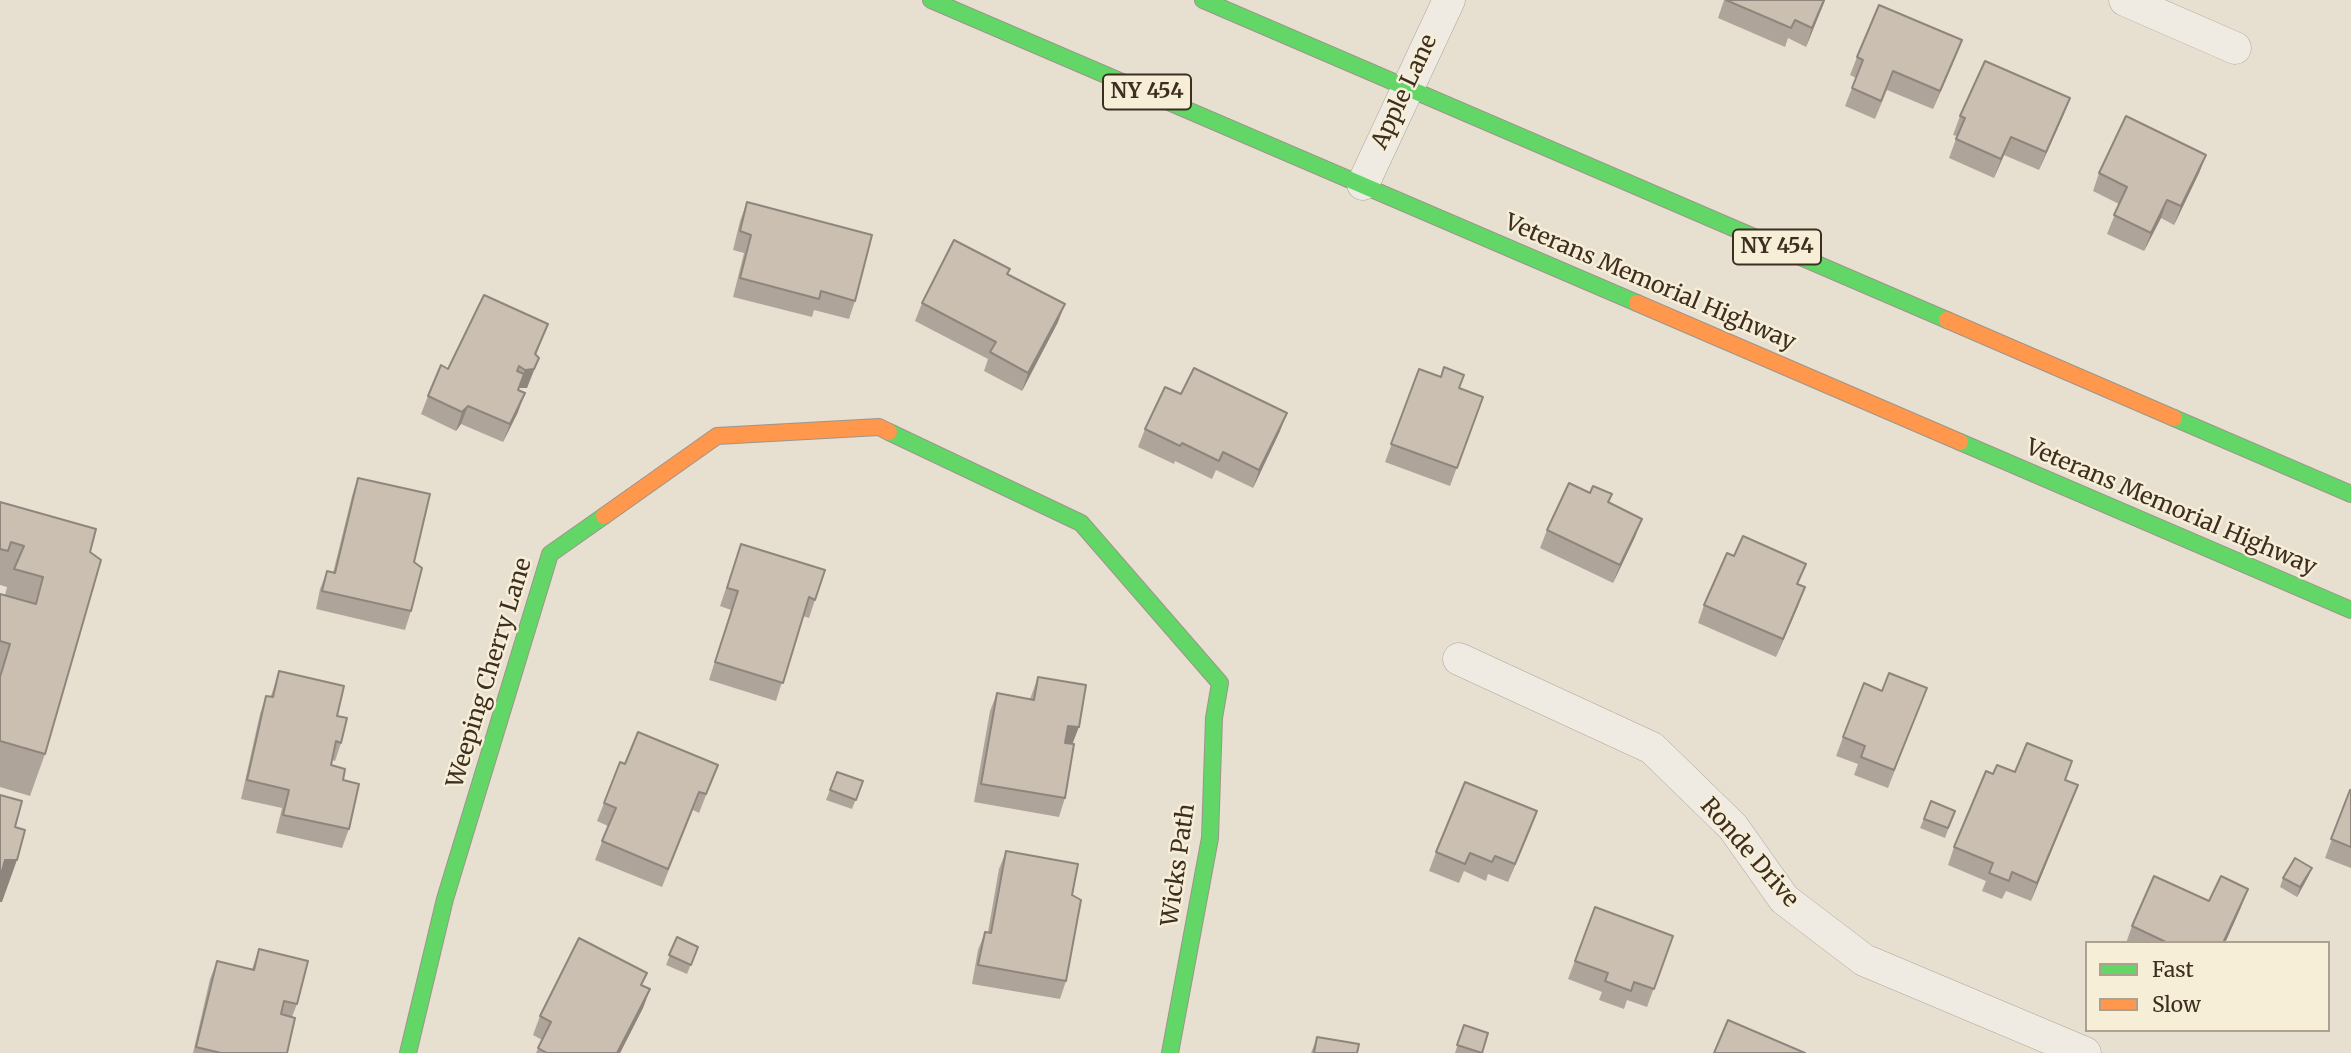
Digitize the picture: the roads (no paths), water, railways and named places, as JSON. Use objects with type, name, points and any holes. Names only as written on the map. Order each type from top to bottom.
[{"type":"main road","name":"Veterans Memorial Highway","points":[[931,0],[2351,610]]},
{"type":"main road","name":"NY 454","points":[[1203,0],[2351,494]]},
{"type":"main road","name":"Weeping Cherry Lane","points":[[408,1053],[445,899],[550,554],[717,436],[879,427],[1081,523],[1220,683]]},
{"type":"main road","name":"Wicks Path","points":[[1170,1053],[1210,838],[1214,718],[1220,683]]},
{"type":"street","name":"Apple Lane","points":[[1363,184],[1448,0]]},
{"type":"street","points":[[2124,0],[2235,48]]},
{"type":"street","name":"Ronde Drive","points":[[1459,659],[1652,748],[1733,827],[1784,900],[1864,960],[2085,1053]]}]
